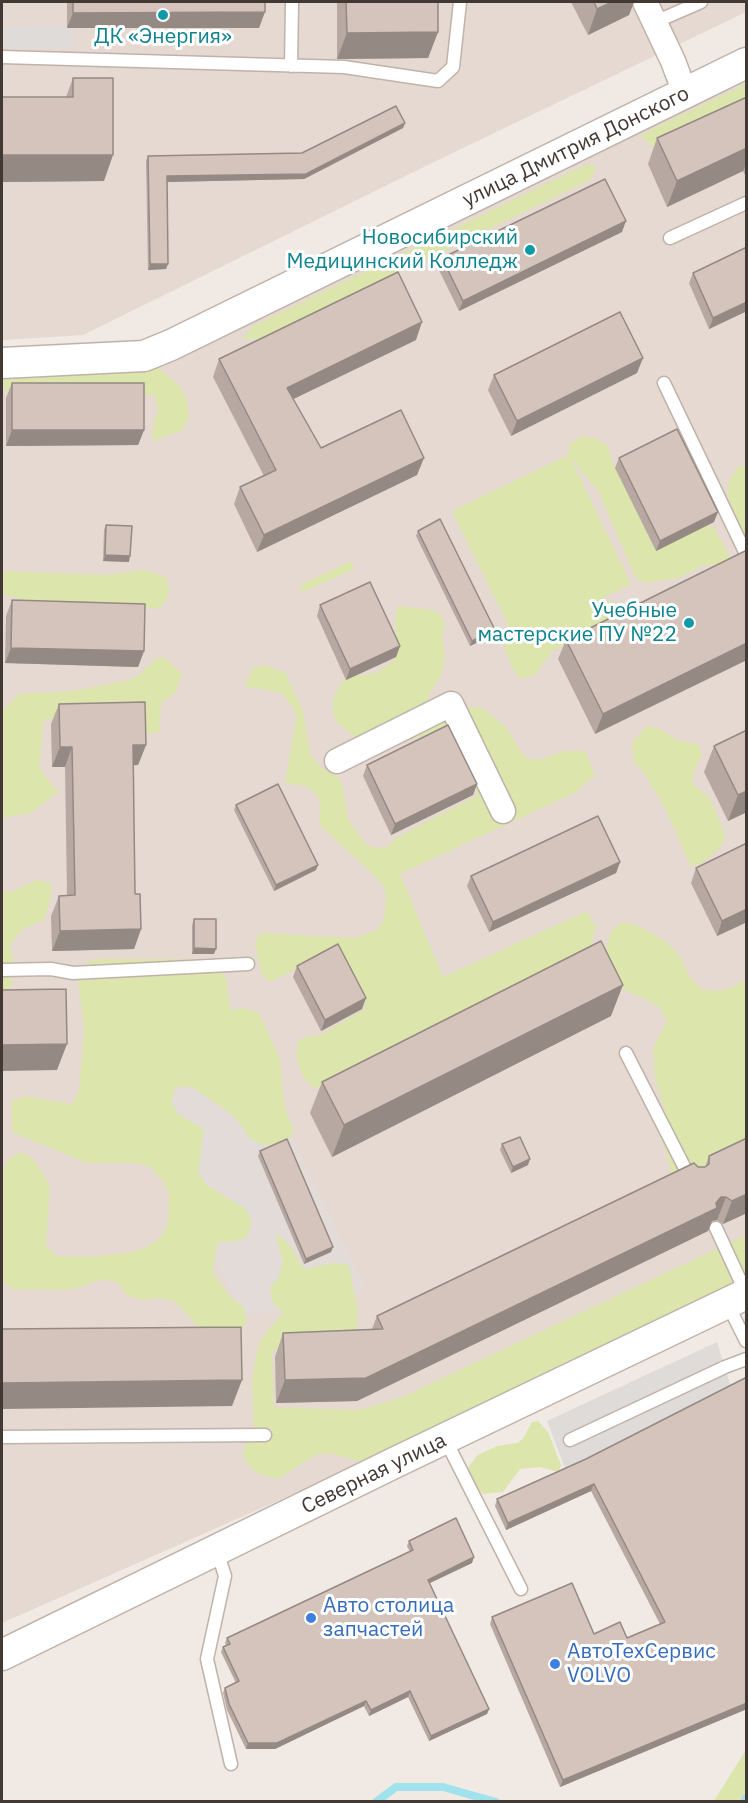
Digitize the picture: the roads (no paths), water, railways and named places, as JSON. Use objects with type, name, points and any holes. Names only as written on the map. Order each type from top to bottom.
[{"type":"street","points":[[650,12],[685,93]]},
{"type":"street","name":"улица Дмитрия Донского","points":[[2,363],[144,356],[171,345],[747,63]]},
{"type":"street","points":[[337,761],[451,704],[503,811]]},
{"type":"street","name":"Северная улица","points":[[2,1655],[740,1297]]},
{"type":"lane","points":[[291,66],[292,2]]},
{"type":"lane","points":[[2,57],[344,67],[438,81],[453,67],[460,2]]},
{"type":"lane","points":[[650,12],[701,2]]},
{"type":"lane","points":[[670,238],[747,203]]},
{"type":"lane","points":[[664,383],[747,554]]},
{"type":"lane","points":[[2,970],[51,969],[73,973],[248,964]]},
{"type":"lane","points":[[626,1053],[693,1183]]},
{"type":"lane","points":[[716,1228],[740,1297],[747,1341]]},
{"type":"lane","points":[[570,1440],[725,1367],[747,1359]]},
{"type":"lane","points":[[2,1437],[265,1435]]},
{"type":"lane","points":[[446,1438],[521,1589]]},
{"type":"lane","points":[[217,1551],[225,1576],[207,1659],[231,1764]]},
{"type":"waterway","points":[[376,1802],[396,1787],[443,1787],[496,1802]]},
{"type":"waterway","points":[[744,1802],[746,1798]]},
{"type":"place","name":"ДК «Энергия»","points":[[163,15]]},
{"type":"place","name":"Новосибирский Медицинский Колледж","points":[[530,250]]},
{"type":"place","name":"Учебные мастерские ПУ №22","points":[[689,623]]},
{"type":"place","name":"Авто столица запчастей","points":[[311,1618]]},
{"type":"place","name":"АвтоТехСервис VOLVO","points":[[555,1664]]}]
